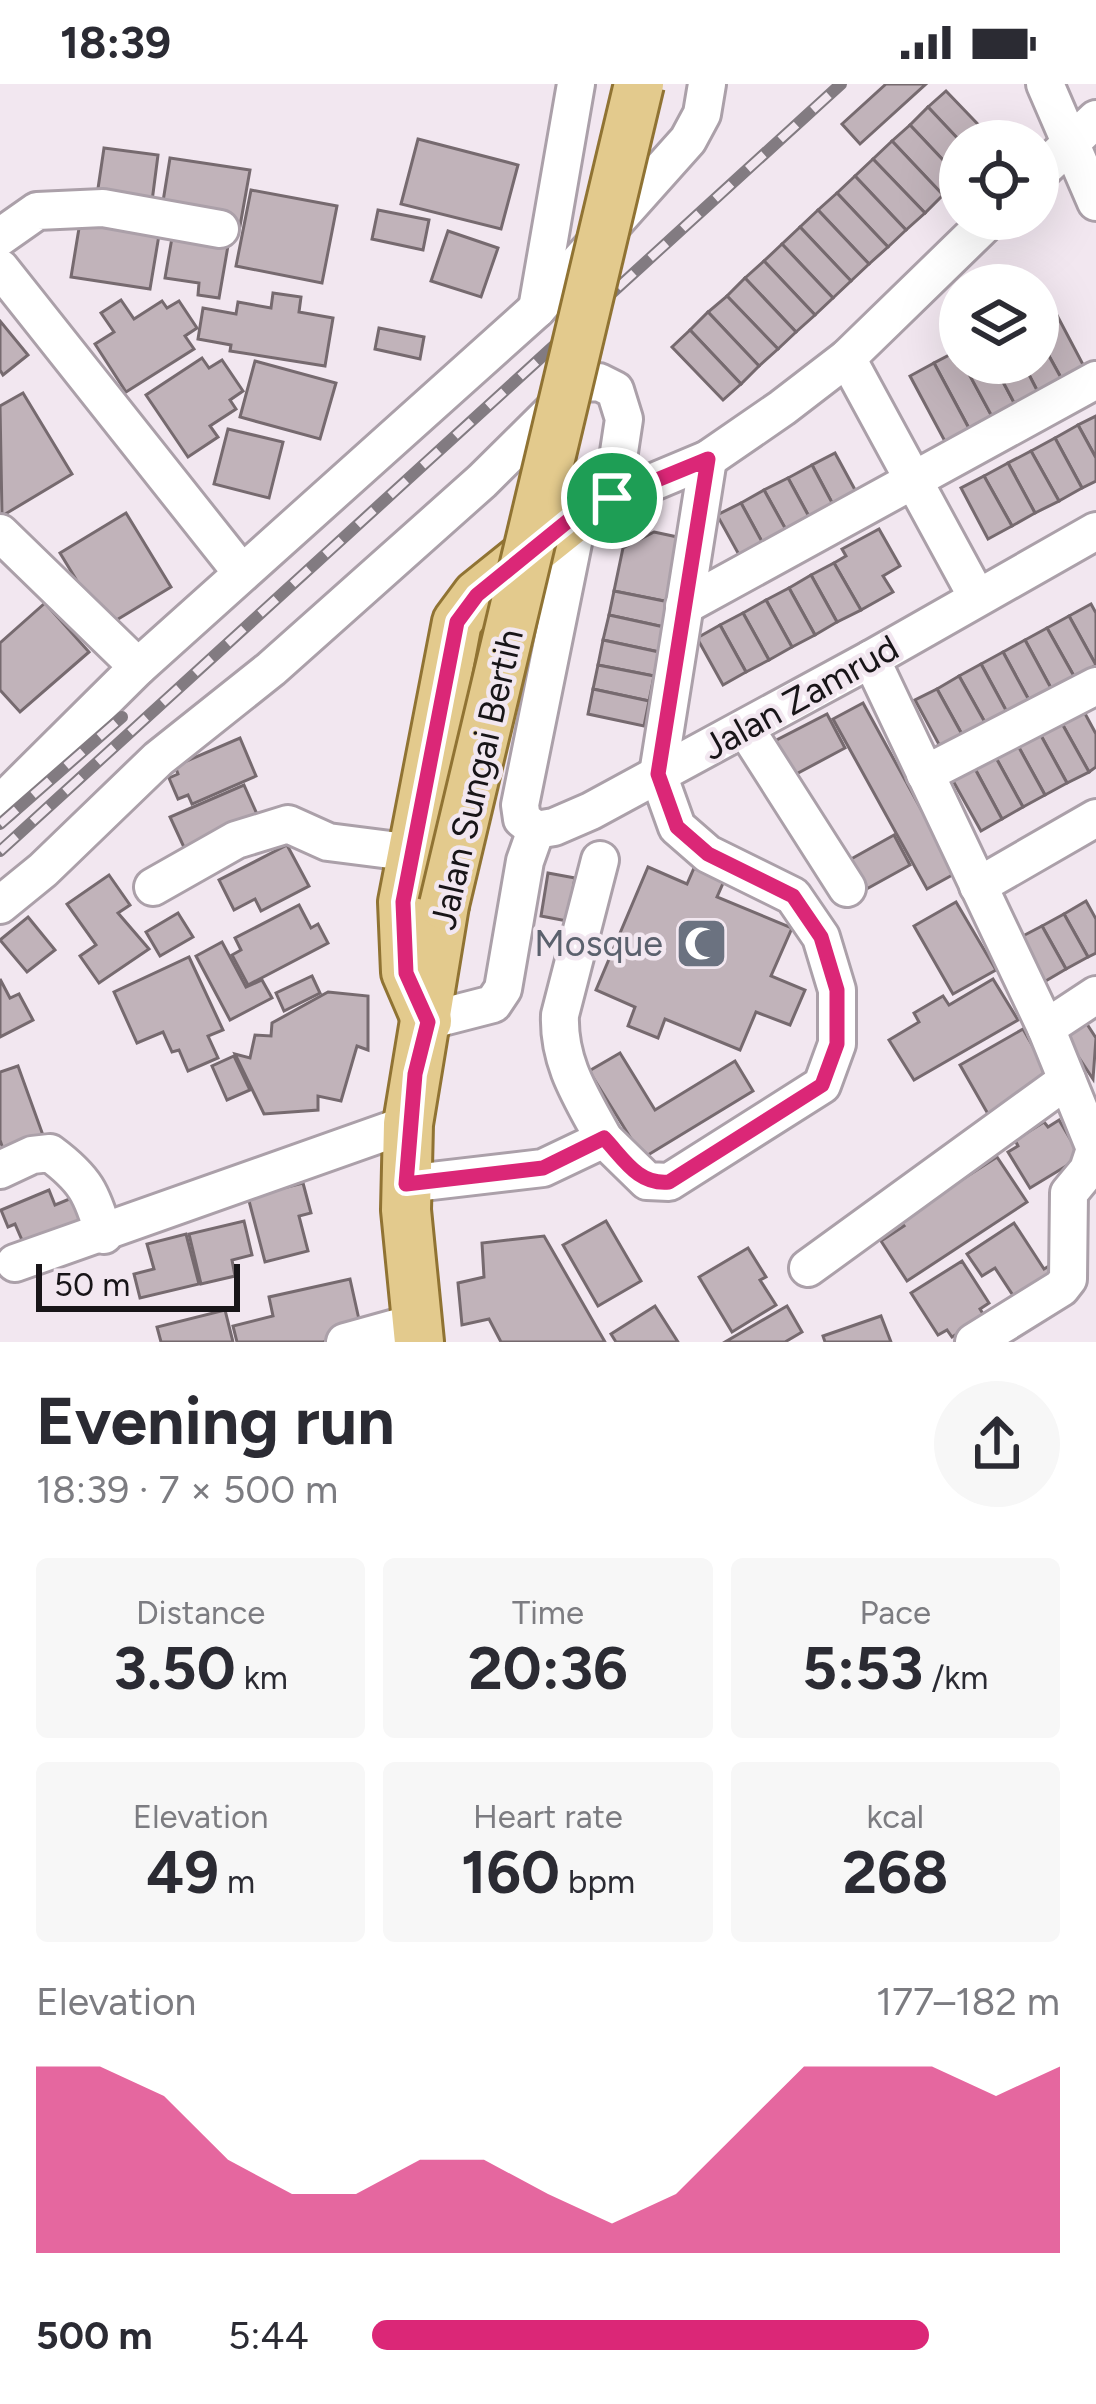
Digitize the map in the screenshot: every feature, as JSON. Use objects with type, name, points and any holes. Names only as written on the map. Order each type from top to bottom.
[{"type":"main road","name":"Jalan Sungai Bertih","points":[[418,1332],[406,1184],[408,1124],[444,905],[639,84]]},
{"type":"main road","points":[[428,1022],[406,973],[403,902],[457,622],[477,595],[596,505]]},
{"type":"street","points":[[537,309],[576,84]]},
{"type":"street","points":[[570,126],[639,84]]},
{"type":"street","points":[[0,804],[138,667],[537,309],[669,165],[688,140],[704,99],[733,84]]},
{"type":"street","points":[[1045,84],[1084,131],[1096,202]]},
{"type":"street","points":[[1059,154],[1084,131]]},
{"type":"street","points":[[220,230],[103,208],[37,211],[1,263],[242,573]]},
{"type":"street","points":[[596,505],[708,459],[847,358],[968,240]]},
{"type":"street","points":[[847,358],[977,597]]},
{"type":"street","points":[[684,606],[1096,380]]},
{"type":"street","points":[[0,905],[158,759],[271,669],[482,481],[581,383],[599,382],[615,390],[622,437],[596,505],[520,805],[522,819],[536,830],[503,989],[493,1004],[428,1022]]},
{"type":"street","points":[[600,860],[559,1035],[570,1077],[604,1138],[647,1181],[669,1182],[822,1085],[837,1044],[837,990],[821,937],[793,896],[708,854],[677,827],[658,774],[708,459]]},
{"type":"street","name":"Jalan Zamrud","points":[[536,830],[591,811],[1096,531]]},
{"type":"street","points":[[0,533],[138,667]]},
{"type":"street","points":[[871,659],[1046,1028],[1096,1149],[1088,1170],[1069,1193],[1068,1279],[974,1342]]},
{"type":"street","points":[[926,774],[1096,686]]},
{"type":"street","points":[[745,728],[847,888]]},
{"type":"street","points":[[978,886],[1096,818]]},
{"type":"street","points":[[153,887],[236,840],[288,824],[328,842],[414,853]]},
{"type":"street","points":[[1046,1028],[1096,994]]},
{"type":"street","points":[[808,1268],[1067,1079]]},
{"type":"street","points":[[15,1263],[408,1124]]},
{"type":"street","points":[[406,1184],[543,1168],[604,1138]]},
{"type":"street","points":[[0,1170],[32,1155],[50,1153],[92,1194],[104,1235]]},
{"type":"street","points":[[345,1342],[418,1332]]},
{"type":"building","points":[[886,84],[926,84],[860,144],[842,124]]},
{"type":"building","points":[[946,91],[974,120],[940,120],[928,107]]},
{"type":"building","points":[[928,107],[940,120],[939,156],[910,125]]},
{"type":"building","points":[[910,125],[939,156],[939,191],[892,141]]},
{"type":"building","points":[[418,139],[518,165],[501,229],[401,204]]},
{"type":"building","points":[[892,141],[939,191],[939,199],[925,213],[873,159]]},
{"type":"building","points":[[104,148],[158,155],[151,209],[96,202]]},
{"type":"building","points":[[170,158],[250,170],[240,226],[161,214]]},
{"type":"building","points":[[873,159],[925,213],[906,230],[855,176]]},
{"type":"building","points":[[855,176],[906,230],[888,247],[837,193]]},
{"type":"building","points":[[251,190],[337,206],[322,283],[236,266]]},
{"type":"building","points":[[837,193],[888,247],[869,264],[818,210]]},
{"type":"building","points":[[378,210],[429,220],[423,250],[372,239]]},
{"type":"building","points":[[818,210],[869,264],[851,281],[800,227]]},
{"type":"building","points":[[81,216],[160,229],[150,289],[71,277]]},
{"type":"building","points":[[800,227],[851,281],[833,298],[782,244]]},
{"type":"building","points":[[448,231],[498,248],[481,297],[431,281]]},
{"type":"building","points":[[173,232],[229,240],[219,298],[198,295],[199,283],[165,278]]},
{"type":"building","points":[[782,244],[833,298],[815,315],[764,261]]},
{"type":"building","points":[[764,261],[815,315],[796,332],[745,278]]},
{"type":"building","points":[[745,278],[796,332],[778,349],[727,296]]},
{"type":"building","points":[[273,293],[301,297],[299,312],[333,318],[325,366],[230,351],[231,345],[198,339],[203,308],[236,314],[238,302],[271,308]]},
{"type":"building","points":[[727,296],[778,349],[759,366],[708,312]]},
{"type":"building","points":[[121,300],[134,319],[162,301],[167,308],[179,301],[197,328],[185,336],[194,349],[126,392],[95,344],[114,332],[101,313]]},
{"type":"building","points":[[708,312],[759,366],[741,384],[690,330]]},
{"type":"building","points":[[1059,319],[1088,374],[1065,385],[1059,374]]},
{"type":"building","points":[[0,321],[28,355],[3,375],[0,370]]},
{"type":"building","points":[[379,328],[424,337],[420,359],[375,349]]},
{"type":"building","points":[[690,330],[741,384],[723,400],[672,347]]},
{"type":"building","points":[[202,358],[209,368],[222,360],[243,391],[230,400],[236,409],[210,426],[218,437],[188,457],[146,395]]},
{"type":"building","points":[[255,361],[336,383],[320,439],[240,417]]},
{"type":"building","points":[[934,363],[939,384],[945,384],[972,434],[948,447],[910,376]]},
{"type":"building","points":[[1059,374],[1065,385],[1041,398],[1034,384],[1059,384]]},
{"type":"building","points":[[945,384],[975,384],[995,422],[972,434]]},
{"type":"building","points":[[974,384],[1004,384],[1018,410],[995,422]]},
{"type":"building","points":[[1004,384],[1034,384],[1041,398],[1018,410]]},
{"type":"building","points":[[23,393],[72,474],[2,516],[0,406]]},
{"type":"building","points":[[1096,416],[1096,458],[1078,425]]},
{"type":"building","points":[[1078,425],[1096,458],[1096,481],[1082,488],[1055,438]]},
{"type":"building","points":[[228,429],[283,442],[269,498],[214,484]]},
{"type":"building","points":[[1055,438],[1082,488],[1059,501],[1031,451]]},
{"type":"building","points":[[1031,451],[1059,501],[1035,513],[1008,463]]},
{"type":"building","points":[[835,453],[860,499],[837,512],[812,465]]},
{"type":"building","points":[[1008,463],[1035,513],[1012,526],[984,476]]},
{"type":"building","points":[[812,465],[837,512],[813,524],[788,478]]},
{"type":"building","points":[[984,476],[1012,526],[988,539],[961,488]]},
{"type":"building","points":[[788,478],[813,524],[790,537],[764,490]]},
{"type":"building","points":[[764,490],[790,537],[766,549],[741,503]]},
{"type":"building","points":[[741,503],[766,549],[743,562],[717,515]]},
{"type":"building","points":[[126,513],[171,587],[105,627],[60,553]]},
{"type":"building","points":[[879,529],[900,566],[883,576],[893,592],[861,610],[834,563],[846,556],[842,549]]},
{"type":"building","points":[[654,532],[682,538],[669,602],[614,591],[623,548]]},
{"type":"building","points":[[834,563],[861,610],[837,622],[811,575]]},
{"type":"building","points":[[811,575],[837,622],[815,635],[789,588]]},
{"type":"building","points":[[789,588],[815,635],[792,647],[766,600]]},
{"type":"building","points":[[614,591],[669,602],[664,627],[609,615]]},
{"type":"building","points":[[766,600],[792,647],[769,660],[743,613]]},
{"type":"building","points":[[45,603],[89,652],[20,712],[0,690],[0,643]]},
{"type":"building","points":[[1091,604],[1096,613],[1096,665],[1069,616]]},
{"type":"building","points":[[743,613],[769,660],[746,672],[720,625]]},
{"type":"building","points":[[609,615],[664,627],[659,652],[603,640]]},
{"type":"building","points":[[1069,616],[1096,665],[1075,678],[1047,628]]},
{"type":"building","points":[[720,625],[746,672],[723,685],[697,638]]},
{"type":"building","points":[[1047,628],[1075,678],[1052,690],[1025,640]]},
{"type":"building","points":[[603,640],[659,652],[654,676],[598,665]]},
{"type":"building","points":[[1025,640],[1052,690],[1030,702],[1003,652]]},
{"type":"building","points":[[1003,652],[1030,702],[1008,714],[981,664]]},
{"type":"building","points":[[981,664],[1008,714],[987,726],[959,676]]},
{"type":"building","points":[[598,665],[654,676],[649,701],[593,689]]},
{"type":"building","points":[[959,676],[987,726],[964,738],[937,689]]},
{"type":"building","points":[[593,689],[649,701],[644,726],[588,714]]},
{"type":"building","points":[[937,689],[964,738],[942,750],[915,700]]},
{"type":"building","points":[[863,703],[956,873],[927,889],[833,719]]},
{"type":"building","points":[[1082,708],[1096,734],[1096,767],[1089,772],[1060,720]]},
{"type":"building","points":[[827,714],[845,748],[785,780],[767,745]]},
{"type":"building","points":[[1060,720],[1089,772],[1067,783],[1039,732]]},
{"type":"building","points":[[1039,732],[1067,783],[1045,795],[1017,744]]},
{"type":"building","points":[[240,738],[256,776],[192,804],[188,795],[178,799],[169,778],[178,774],[175,766]]},
{"type":"building","points":[[1017,744],[1045,795],[1023,807],[995,756]]},
{"type":"building","points":[[995,756],[1023,807],[1002,819],[974,767]]},
{"type":"building","points":[[974,767],[1002,819],[981,831],[952,779]]},
{"type":"building","points":[[244,785],[261,823],[188,856],[170,817]]},
{"type":"building","points":[[894,835],[910,865],[852,897],[835,868]]},
{"type":"building","points":[[287,845],[309,886],[261,911],[255,899],[234,910],[219,880]]},
{"type":"building","points":[[648,867],[687,884],[694,868],[724,881],[717,897],[792,928],[771,976],[805,990],[790,1025],[756,1012],[740,1050],[665,1019],[658,1038],[628,1026],[635,1007],[596,990]]},
{"type":"building","points":[[548,873],[575,878],[567,921],[541,916]]},
{"type":"building","points":[[109,875],[130,905],[118,913],[149,949],[99,983],[80,956],[96,945],[67,904]]},
{"type":"building","points":[[1086,901],[1096,919],[1096,953],[1088,957],[1064,914]]},
{"type":"building","points":[[956,902],[996,970],[953,994],[914,926]]},
{"type":"building","points":[[299,905],[311,928],[318,924],[328,943],[248,985],[232,955],[241,950],[235,938]]},
{"type":"building","points":[[178,913],[193,937],[160,956],[146,932]]},
{"type":"building","points":[[1064,914],[1088,957],[1066,969],[1042,926]]},
{"type":"building","points":[[28,917],[55,950],[27,972],[0,940]]},
{"type":"building","points":[[1042,926],[1066,969],[1044,982],[1019,938]]},
{"type":"building","points":[[222,942],[246,987],[262,980],[272,998],[230,1020],[196,956]]},
{"type":"building","points":[[189,957],[223,1030],[208,1036],[218,1058],[188,1071],[179,1050],[172,1052],[163,1032],[137,1043],[114,992]]},
{"type":"building","points":[[312,976],[320,993],[284,1011],[276,993]]},
{"type":"building","points":[[0,979],[10,998],[19,994],[33,1020],[0,1037]]},
{"type":"building","points":[[993,979],[1018,1020],[914,1080],[889,1040],[919,1022],[914,1013],[943,996],[949,1005]]},
{"type":"building","points":[[328,992],[368,996],[368,1050],[357,1046],[341,1101],[318,1096],[318,1110],[264,1114],[235,1054],[250,1058],[255,1035],[271,1036],[272,1023]]},
{"type":"building","points":[[1085,1021],[1096,1038],[1093,1079],[1064,1035]]},
{"type":"building","points":[[1023,1029],[1051,1078],[988,1114],[960,1065]]},
{"type":"building","points":[[620,1053],[655,1110],[735,1061],[753,1091],[643,1158],[589,1071]]},
{"type":"building","points":[[234,1056],[250,1090],[227,1100],[212,1066]]},
{"type":"building","points":[[18,1066],[44,1138],[4,1152],[0,1072]]},
{"type":"building","points":[[1059,1120],[1081,1157],[1030,1188],[1008,1152],[1018,1146],[1015,1140],[1044,1122],[1048,1127]]},
{"type":"building","points":[[997,1157],[1027,1202],[907,1281],[881,1241],[904,1226],[899,1220]]},
{"type":"building","points":[[303,1183],[311,1213],[299,1216],[308,1251],[265,1262],[248,1197]]},
{"type":"building","points":[[49,1190],[55,1205],[84,1193],[98,1226],[28,1254],[15,1224],[8,1227],[1,1210]]},
{"type":"building","points":[[244,1221],[252,1255],[232,1260],[235,1276],[201,1284],[189,1234]]},
{"type":"building","points":[[606,1221],[641,1281],[598,1306],[563,1245]]},
{"type":"building","points":[[1014,1223],[1044,1269],[1049,1266],[1061,1283],[1022,1309],[995,1268],[982,1276],[967,1254]]},
{"type":"building","points":[[186,1234],[199,1284],[140,1298],[134,1274],[154,1269],[147,1244]]},
{"type":"building","points":[[544,1236],[605,1342],[501,1342],[489,1319],[462,1325],[458,1283],[484,1277],[482,1243]]},
{"type":"building","points":[[748,1248],[776,1305],[732,1332],[699,1277]]},
{"type":"building","points":[[962,1261],[989,1303],[980,1309],[985,1317],[952,1337],[947,1330],[938,1335],[911,1293]]},
{"type":"building","points":[[350,1279],[362,1333],[323,1342],[237,1342],[233,1326],[273,1316],[269,1297]]},
{"type":"building","points":[[655,1306],[678,1342],[616,1342],[611,1334]]},
{"type":"building","points":[[787,1306],[802,1332],[785,1342],[725,1342]]},
{"type":"building","points":[[225,1310],[233,1342],[161,1342],[157,1327]]},
{"type":"building","points":[[881,1316],[891,1342],[825,1342],[823,1336]]},
{"type":"railway","points":[[0,851],[841,84]]},
{"type":"railway","points":[[0,824],[122,717]]},
{"type":"place","name":"Mosque","points":[[702,943]]},
{"type":"route","points":[[708,459],[658,774],[677,827],[708,854],[793,896],[821,937],[837,990],[837,1044],[822,1085],[669,1182],[647,1181],[604,1138],[543,1168],[406,1184],[408,1124],[428,1022],[406,973],[403,902],[457,622],[477,595],[579,512],[612,498],[708,459]]}]
